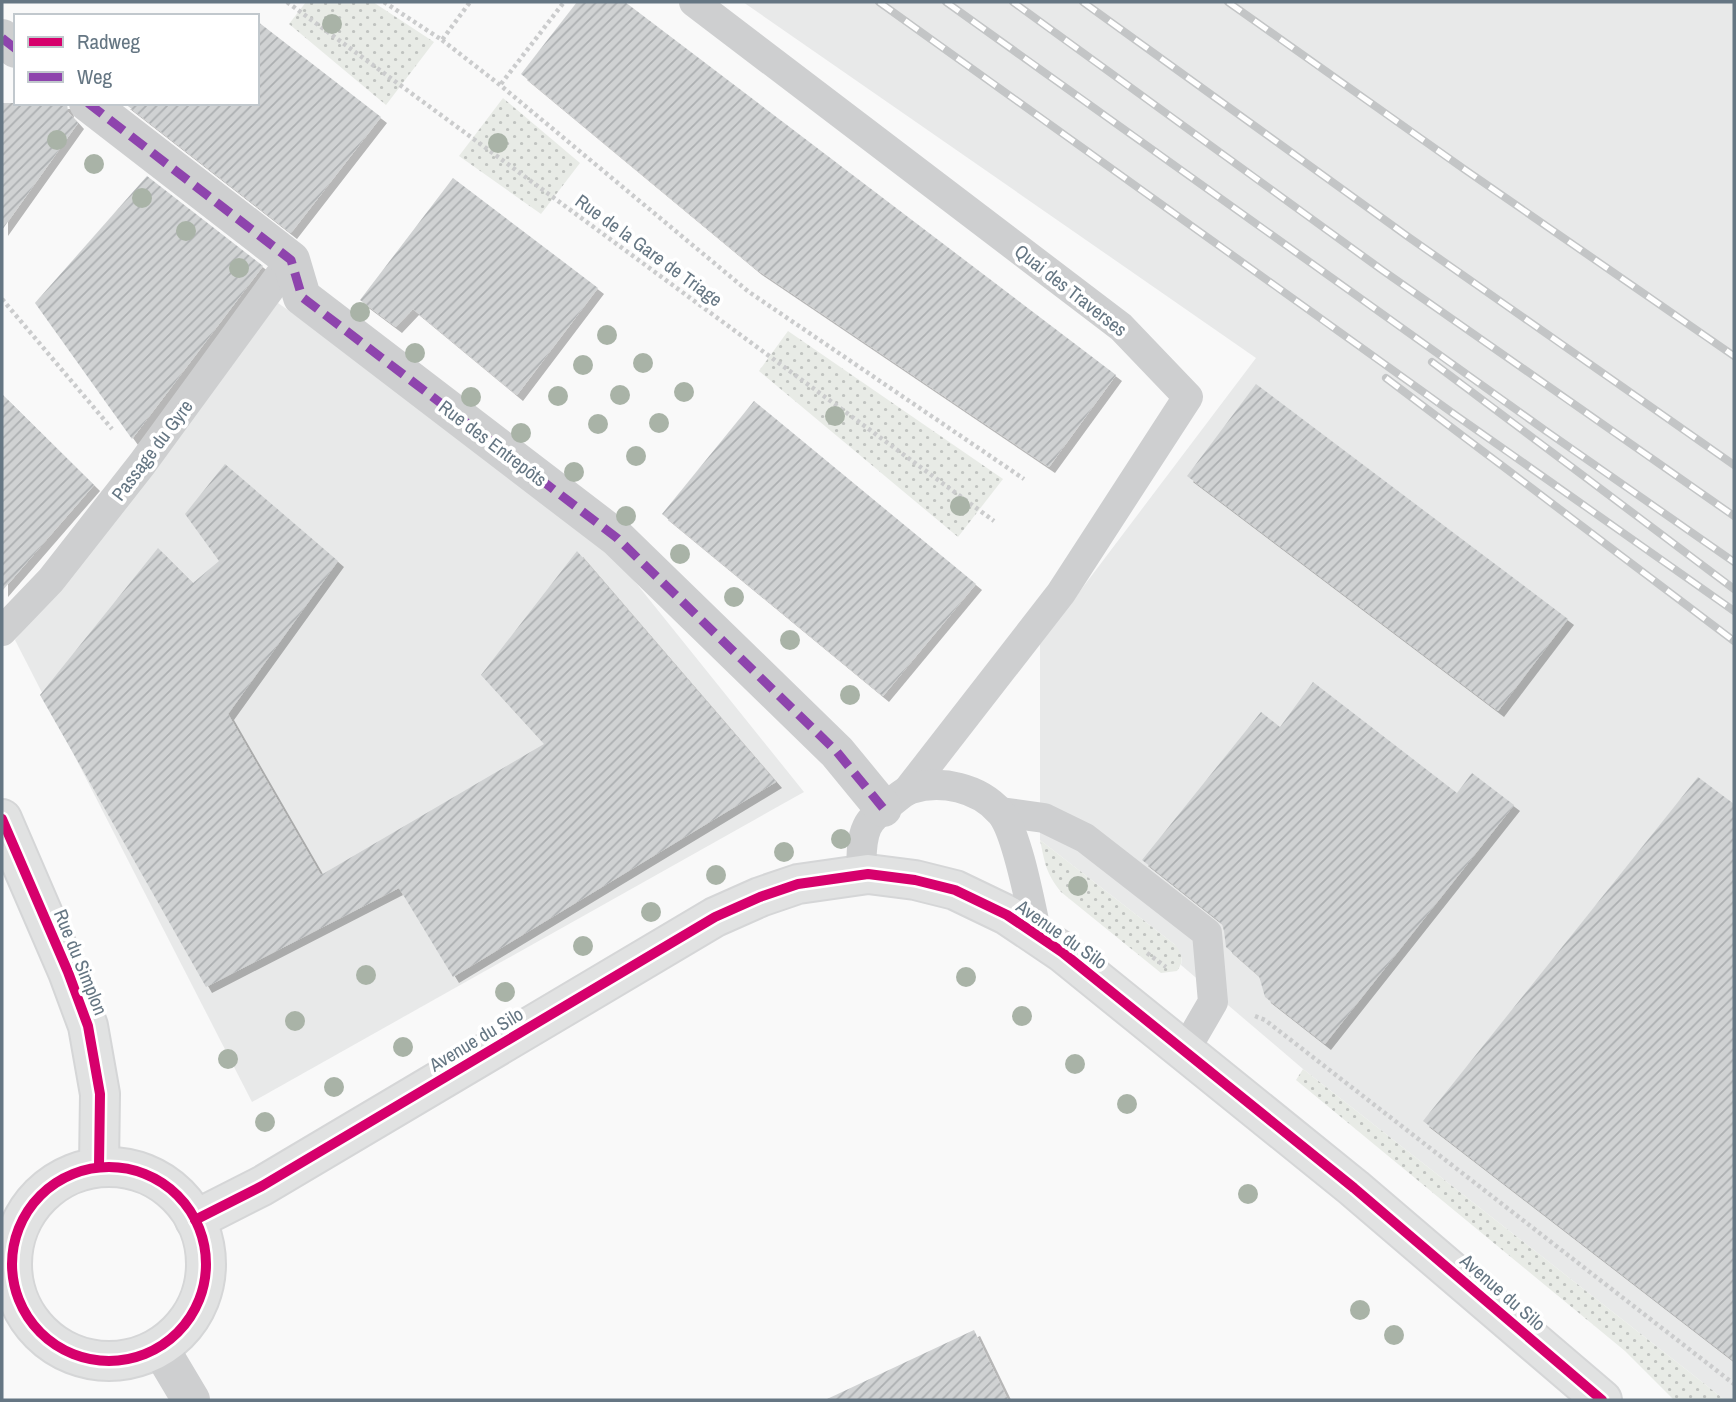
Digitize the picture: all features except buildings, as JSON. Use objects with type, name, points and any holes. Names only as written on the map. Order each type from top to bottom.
[{"type":"street","points":[[91,105],[291,260]]},
{"type":"street","name":"Rue des Entrepôts","points":[[291,260],[302,297],[617,538],[837,752],[895,799]]},
{"type":"street","name":"Rue du Simplon","points":[[2,819],[68,972],[88,1026],[100,1094],[99,1166]]},
{"type":"street","name":"Avenue du Silo","points":[[195,1220],[262,1186],[715,917],[798,884],[868,874],[915,880],[955,890],[1006,915],[1062,952],[1354,1188],[1602,1400]]},
{"type":"street","points":[[99,1166],[119,1166],[152,1175],[188,1205],[195,1220],[207,1254],[204,1287],[191,1318],[160,1348],[110,1362],[77,1356],[47,1339],[8,1293],[11,1257],[20,1224],[46,1190],[75,1173],[99,1166]]},
{"type":"street","points":[[160,1348],[191,1400]]},
{"type":"lane","name":"Quai des Traverses","points":[[694,2],[1121,327],[1188,397],[1061,593],[895,799]]},
{"type":"lane","name":"Passage du Gyre","points":[[2,631],[51,580],[142,464],[291,260]]},
{"type":"lane","points":[[861,875],[863,838],[868,824],[895,799],[928,785],[974,792],[1001,812],[1012,834],[1037,935]]},
{"type":"lane","points":[[1001,812],[1044,818],[1085,838],[1207,933],[1213,1002],[1184,1052]]},
{"type":"path","points":[[384,2],[442,40],[500,85],[749,292],[1024,479]]},
{"type":"path","points":[[442,40],[470,2]]},
{"type":"path","points":[[500,85],[564,2]]},
{"type":"path","points":[[2,299],[142,464]]},
{"type":"path","points":[[1265,1020],[1734,1384]]},
{"type":"shaded area","points":[[306,2],[373,2],[434,42],[386,105],[289,24]]},
{"type":"shaded area","points":[[743,2],[1734,2],[1734,1400],[1725,1400],[1303,1069],[1181,965],[1182,959],[1174,944],[1040,840],[1040,644],[1256,358]]},
{"type":"shaded area","points":[[503,98],[580,163],[541,214],[459,156]]},
{"type":"shaded area","points":[[278,303],[587,522],[804,792],[252,1102],[15,640]]},
{"type":"shaded area","points":[[788,331],[1003,479],[958,537],[759,371]]},
{"type":"shaded area","points":[[1040,840],[1174,944],[1182,957],[1177,971],[1161,973],[1061,892],[1047,868]]},
{"type":"shaded area","points":[[1303,1069],[1725,1400],[1674,1400],[1625,1351],[1296,1080]]},
{"type":"railway","points":[[879,2],[1734,611]]},
{"type":"railway","points":[[946,2],[1546,431],[1734,562]]},
{"type":"railway","points":[[1013,2],[1382,270],[1734,516]]},
{"type":"railway","points":[[1083,2],[1407,236],[1734,465]]},
{"type":"railway","points":[[1228,2],[1734,356]]},
{"type":"railway","points":[[1432,362],[1734,589]]},
{"type":"railway","points":[[1386,378],[1734,641]]},
{"type":"marked path","points":[[2,38],[14,47]]},
{"type":"marked path","points":[[91,105],[291,260],[302,297],[617,538],[837,752],[883,808]]},
{"type":"cycle path","points":[[2,819],[68,972],[88,1026],[100,1094],[99,1166]]},
{"type":"cycle path","points":[[195,1220],[262,1186],[715,917],[798,884],[868,874],[915,880],[955,890],[1007,915],[1062,952],[1354,1188],[1602,1400]]},
{"type":"cycle path","points":[[109,1167],[146,1175],[177,1196],[198,1227],[206,1264],[198,1301],[177,1332],[146,1353],[109,1361],[72,1353],[41,1332],[20,1301],[12,1264],[20,1227],[41,1196],[72,1175],[109,1167]]}]
